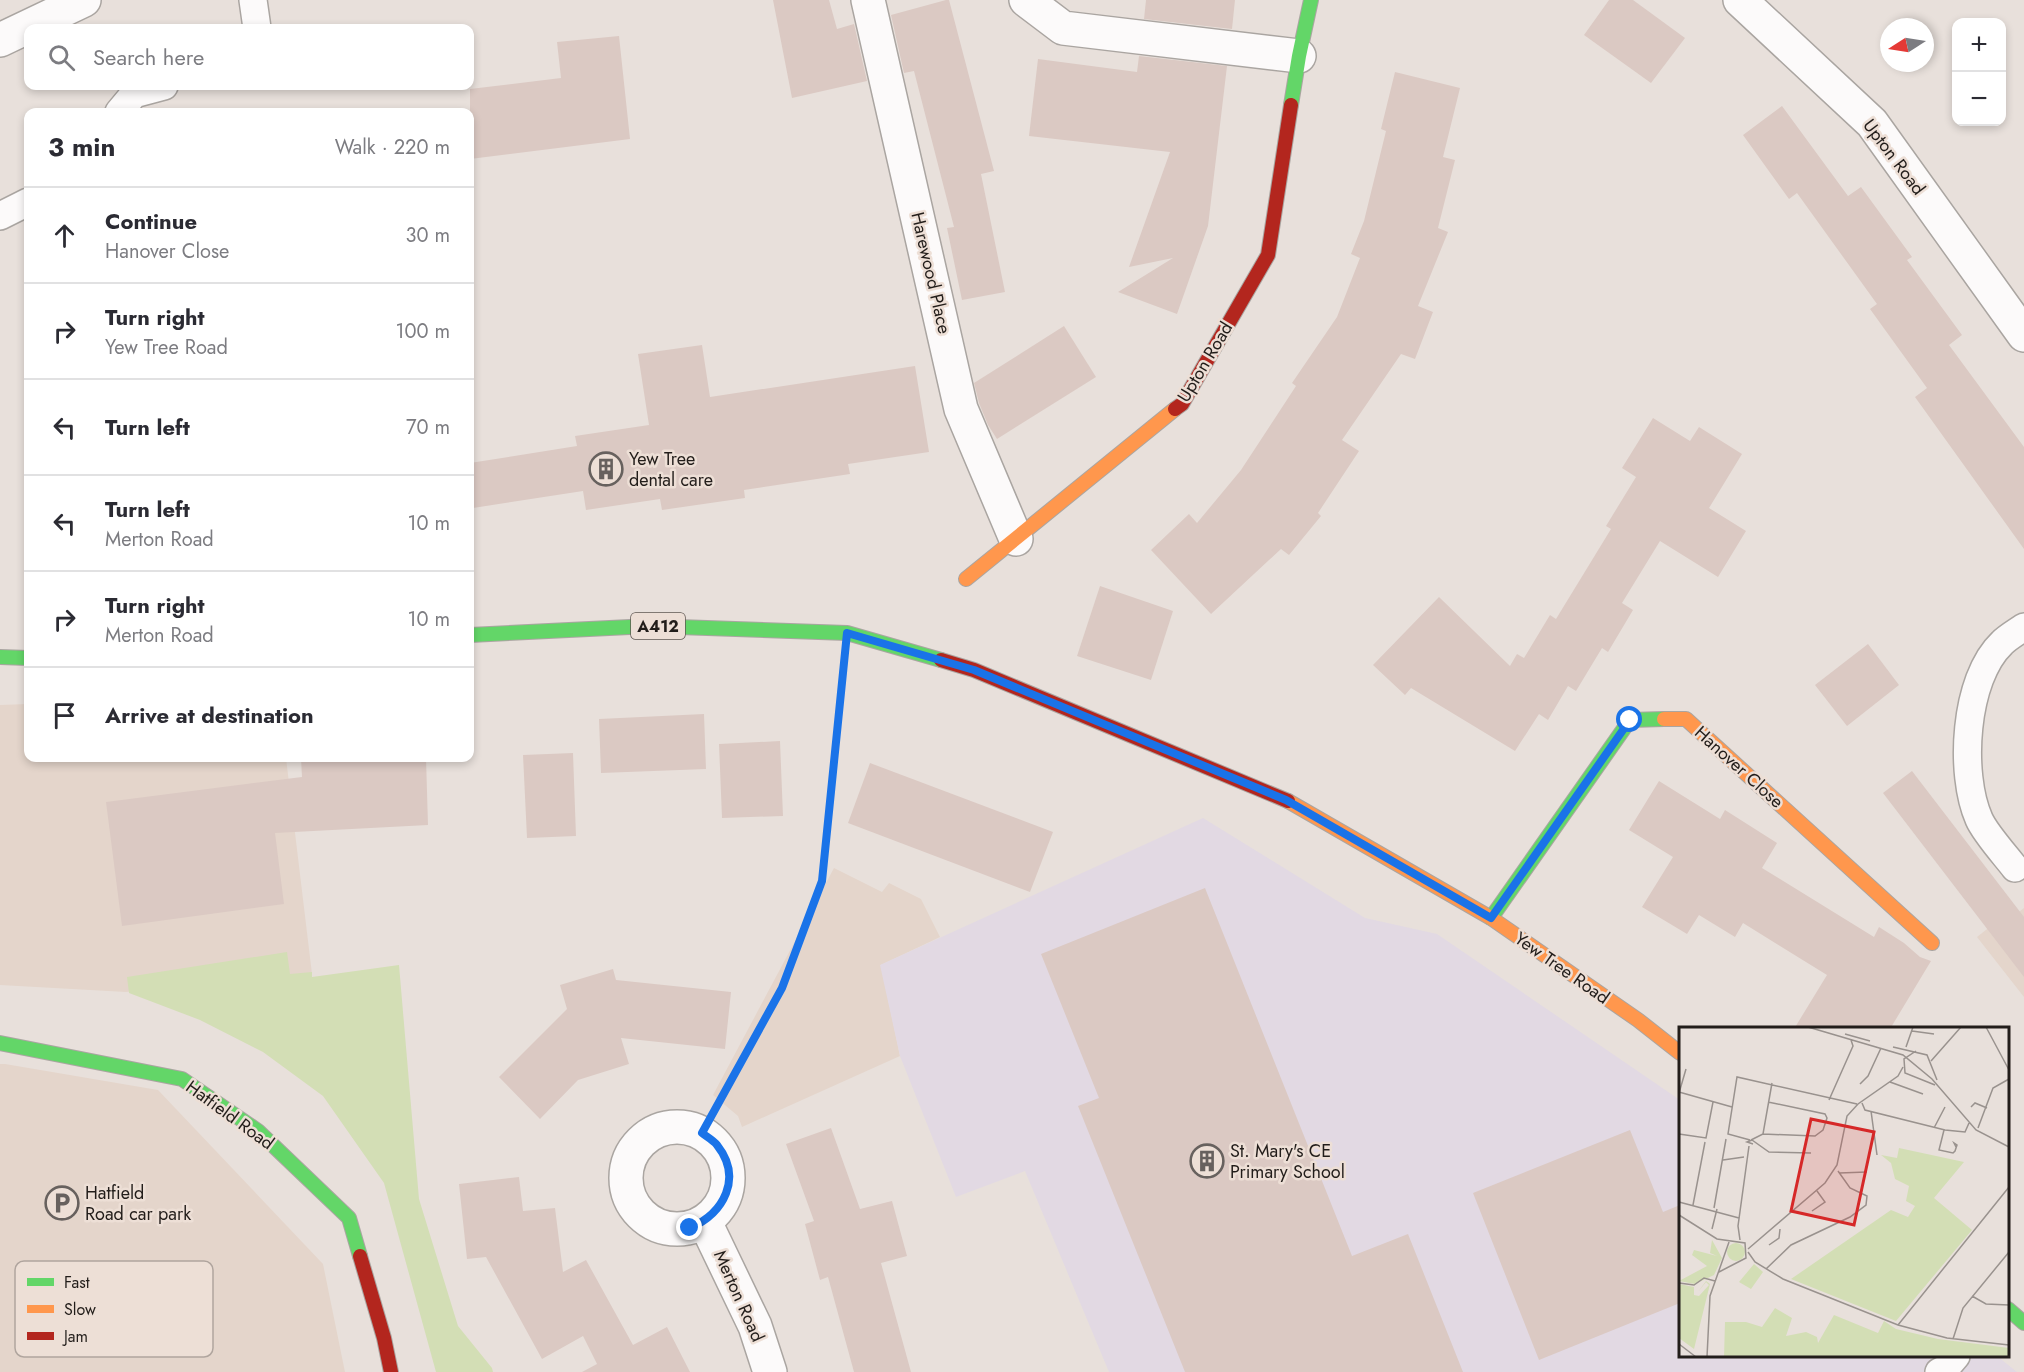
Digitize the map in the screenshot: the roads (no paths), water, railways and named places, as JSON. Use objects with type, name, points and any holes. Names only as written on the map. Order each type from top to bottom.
[{"type":"street","points":[[34,24],[84,0]]},
{"type":"street","name":"Harewood Place","points":[[868,0],[961,409],[1016,539]]},
{"type":"street","points":[[1026,0],[1063,28],[1299,56]]},
{"type":"street","name":"Upton Road","points":[[966,579],[1182,404],[1188,394],[1268,255],[1299,56],[1311,0]]},
{"type":"street","name":"Upton Road","points":[[1740,0],[1872,123],[2024,335]]},
{"type":"street","points":[[0,40],[24,29]]},
{"type":"street","name":"Yew Tree Road","points":[[474,635],[650,626],[847,633],[974,670],[1286,800],[1491,918],[1638,1020],[1679,1052]]},
{"type":"street","points":[[0,657],[24,658]]},
{"type":"street","name":"Hanover Close","points":[[1491,918],[1630,720],[1686,719],[1932,943]]},
{"type":"street","name":"Hatfield Road","points":[[0,1043],[182,1079],[258,1131],[349,1218],[384,1338],[391,1372]]},
{"type":"street","points":[[668,1127],[686,1127],[702,1133],[716,1144],[725,1159],[729,1176],[727,1194],[718,1209],[705,1222],[690,1228],[673,1230],[657,1226],[643,1218],[633,1205],[626,1189],[625,1173],[630,1156],[639,1143],[652,1133],[668,1127]]},
{"type":"street","name":"Merton Road","points":[[705,1222],[755,1326],[770,1372]]},
{"type":"street","points":[[2009,1311],[2024,1323]]},
{"type":"lane","points":[[253,0],[256,24]]},
{"type":"lane","points":[[122,108],[134,94],[149,90]]},
{"type":"lane","points":[[0,216],[24,204]]},
{"type":"lane","points":[[2015,867],[1979,821],[1970,790],[1968,737],[1973,700],[1983,671],[2000,645],[2024,627]]},
{"type":"lane","points":[[1939,1372],[1945,1369],[1955,1357]]},
{"type":"place","name":"Yew Tree dental care","points":[[606,469]]},
{"type":"place","name":"St. Mary's CE Primary School","points":[[1207,1161]]},
{"type":"place","name":"Hatfield Road car park","points":[[62,1203]]}]
